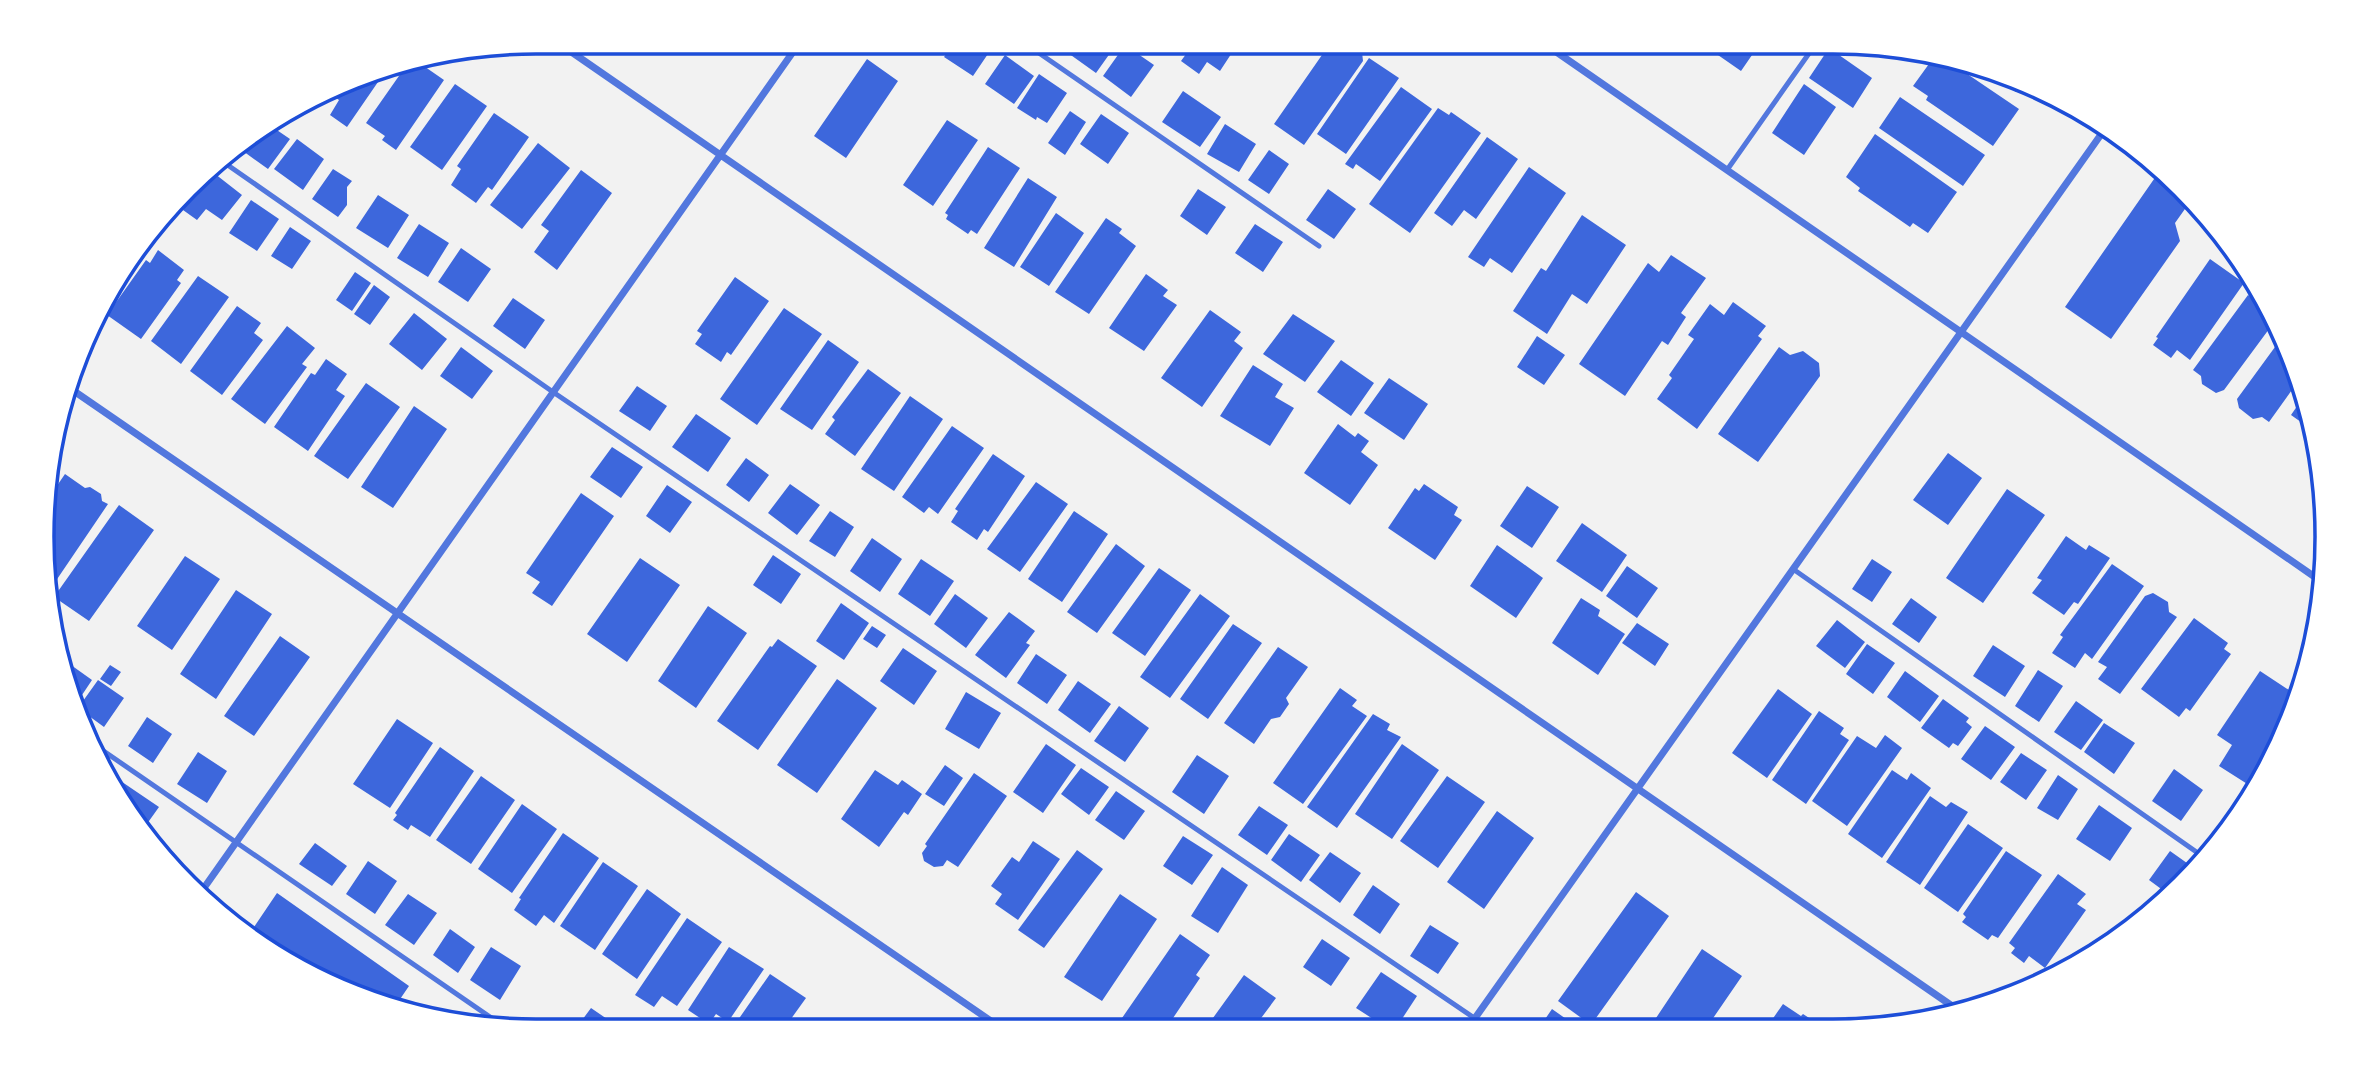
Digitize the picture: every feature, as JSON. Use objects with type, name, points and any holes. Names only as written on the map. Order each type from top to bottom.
[{"type":"street","points":[[574,54],[1949,1004]]},
{"type":"street","points":[[205,887],[792,54]]},
{"type":"street","points":[[1559,54],[2313,576]]},
{"type":"street","points":[[1475,1018],[2101,136]]},
{"type":"street","points":[[77,393],[988,1019]]},
{"type":"lane","points":[[1040,54],[1319,246]]},
{"type":"lane","points":[[1727,170],[1809,54]]},
{"type":"lane","points":[[229,166],[554,392],[1475,1018]]},
{"type":"lane","points":[[1793,569],[2197,852]]},
{"type":"lane","points":[[105,752],[489,1016]]},
{"type":"building","points":[[946,54],[988,54],[973,76],[944,57]]},
{"type":"building","points":[[1069,54],[1109,54],[1096,73]]},
{"type":"building","points":[[1119,54],[1138,54],[1154,65],[1131,97],[1103,76]]},
{"type":"building","points":[[1186,54],[1231,54],[1220,71],[1207,62],[1199,74],[1181,61]]},
{"type":"building","points":[[1323,54],[1362,54],[1363,61],[1304,145],[1274,124]]},
{"type":"building","points":[[1717,54],[1753,54],[1741,71]]},
{"type":"building","points":[[1825,54],[1833,54],[1838,54],[1872,78],[1853,108],[1809,78]]},
{"type":"building","points":[[1005,55],[1034,76],[1014,104],[985,84]]},
{"type":"building","points":[[1369,58],[1399,78],[1346,154],[1317,134]]},
{"type":"building","points":[[867,59],[898,81],[846,158],[814,136]]},
{"type":"building","points":[[1929,64],[1967,74],[2019,109],[1993,146],[1926,100],[1928,96],[1913,86]]},
{"type":"building","points":[[426,68],[444,80],[396,150],[382,140],[385,136],[366,123],[400,74]]},
{"type":"building","points":[[1039,74],[1067,93],[1047,123],[1037,117],[1036,120],[1017,108]]},
{"type":"building","points":[[379,81],[347,127],[330,115],[339,100],[336,98]]},
{"type":"building","points":[[455,84],[487,106],[442,170],[410,147]]},
{"type":"building","points":[[1804,84],[1836,107],[1804,155],[1772,133]]},
{"type":"building","points":[[1401,87],[1432,109],[1380,181],[1356,164],[1353,169],[1345,164]]},
{"type":"building","points":[[1183,91],[1221,117],[1200,147],[1162,122]]},
{"type":"building","points":[[1900,97],[1985,155],[1963,186],[1879,128]]},
{"type":"building","points":[[1438,108],[1449,115],[1451,112],[1481,133],[1410,233],[1369,204]]},
{"type":"building","points":[[1070,111],[1086,122],[1065,155],[1048,143]]},
{"type":"building","points":[[494,113],[529,137],[492,190],[488,187],[476,203],[451,185],[461,169],[457,166]]},
{"type":"building","points":[[1101,114],[1129,133],[1108,164],[1080,144]]},
{"type":"building","points":[[947,120],[978,140],[933,206],[903,185]]},
{"type":"building","points":[[1225,124],[1256,144],[1239,172],[1207,154]]},
{"type":"building","points":[[277,130],[290,139],[268,169],[245,153]]},
{"type":"building","points":[[1875,134],[1957,192],[1928,233],[1913,223],[1910,227],[1858,191],[1860,188],[1846,177]]},
{"type":"building","points":[[1487,137],[1518,159],[1476,219],[1464,210],[1452,226],[1434,213]]},
{"type":"building","points":[[297,139],[324,159],[303,190],[274,169]]},
{"type":"building","points":[[538,143],[570,168],[522,229],[490,205]]},
{"type":"building","points":[[988,147],[1020,168],[977,234],[971,230],[968,234],[946,219],[948,215],[945,213]]},
{"type":"building","points":[[1269,150],[1289,164],[1269,194],[1248,180]]},
{"type":"building","points":[[1529,167],[1566,193],[1512,273],[1490,258],[1484,267],[1468,257]]},
{"type":"building","points":[[333,169],[352,181],[347,187],[347,205],[338,217],[312,199]]},
{"type":"building","points":[[581,170],[612,193],[557,270],[534,252],[549,231],[541,225]]},
{"type":"building","points":[[217,176],[242,195],[222,220],[206,209],[197,220],[183,210]]},
{"type":"building","points":[[1028,178],[1057,197],[1014,267],[984,248]]},
{"type":"building","points":[[2155,178],[2186,208],[2175,223],[2180,241],[2111,339],[2065,307]]},
{"type":"building","points":[[1198,189],[1226,207],[1207,235],[1180,216]]},
{"type":"building","points":[[1328,189],[1356,209],[1334,239],[1306,220]]},
{"type":"building","points":[[378,195],[409,215],[388,248],[356,228]]},
{"type":"building","points":[[251,200],[279,219],[257,251],[229,233]]},
{"type":"building","points":[[1056,213],[1084,233],[1049,286],[1020,267]]},
{"type":"building","points":[[1582,215],[1626,245],[1587,304],[1572,294],[1547,334],[1513,311],[1541,268],[1546,271]]},
{"type":"building","points":[[1106,218],[1122,229],[1119,233],[1136,246],[1089,314],[1055,292]]},
{"type":"building","points":[[419,224],[449,243],[428,277],[397,258]]},
{"type":"building","points":[[1255,224],[1283,242],[1263,272],[1235,253]]},
{"type":"building","points":[[290,227],[311,241],[292,269],[271,256]]},
{"type":"building","points":[[461,248],[491,269],[468,302],[438,282]]},
{"type":"building","points":[[158,250],[184,270],[177,280],[181,283],[141,339],[108,316],[146,260],[150,263]]},
{"type":"building","points":[[1671,255],[1706,278],[1681,313],[1686,317],[1668,345],[1662,341],[1625,396],[1579,364],[1648,263],[1659,272]]},
{"type":"building","points":[[2210,259],[2243,284],[2190,360],[2177,350],[2171,358],[2153,345],[2158,338],[2156,337]]},
{"type":"building","points":[[355,272],[371,283],[352,311],[336,300]]},
{"type":"building","points":[[1146,274],[1168,290],[1163,296],[1177,305],[1144,351],[1109,328]]},
{"type":"building","points":[[198,276],[229,297],[181,364],[151,341]]},
{"type":"building","points":[[735,277],[769,301],[731,355],[727,352],[721,362],[695,344],[702,334],[697,331]]},
{"type":"building","points":[[374,285],[390,297],[370,325],[354,314]]},
{"type":"building","points":[[2248,295],[2251,297],[2268,330],[2224,390],[2216,393],[2202,384],[2201,376],[2193,370]]},
{"type":"building","points":[[513,298],[545,320],[525,349],[493,326]]},
{"type":"building","points":[[1733,302],[1766,326],[1758,336],[1762,339],[1697,429],[1657,399],[1672,378],[1669,375],[1694,339],[1688,335],[1710,304],[1724,315]]},
{"type":"building","points":[[237,306],[261,323],[254,333],[263,340],[222,395],[190,371]]},
{"type":"building","points":[[784,308],[822,334],[757,425],[720,399]]},
{"type":"building","points":[[1210,310],[1241,332],[1234,341],[1243,348],[1202,407],[1161,378]]},
{"type":"building","points":[[414,313],[447,339],[422,370],[389,344]]},
{"type":"building","points":[[1293,314],[1335,341],[1305,382],[1263,354]]},
{"type":"building","points":[[287,326],[315,348],[302,364],[307,367],[265,424],[231,399]]},
{"type":"building","points":[[1537,336],[1565,355],[1544,385],[1517,367]]},
{"type":"building","points":[[828,340],[859,362],[812,430],[780,409]]},
{"type":"building","points":[[2275,346],[2292,390],[2269,422],[2262,417],[2253,419],[2239,408],[2237,399]]},
{"type":"building","points":[[461,347],[493,371],[472,399],[440,376]]},
{"type":"building","points":[[1779,347],[1790,355],[1803,351],[1819,363],[1820,376],[1758,462],[1718,434]]},
{"type":"building","points":[[326,359],[347,374],[336,390],[345,396],[308,451],[274,427],[311,373],[315,375]]},
{"type":"building","points":[[1341,360],[1374,383],[1351,416],[1317,392]]},
{"type":"building","points":[[1253,365],[1283,384],[1275,397],[1294,408],[1270,446],[1220,416]]},
{"type":"building","points":[[868,369],[901,393],[855,456],[825,434],[835,420],[832,417]]},
{"type":"building","points":[[1389,378],[1428,404],[1404,440],[1364,413]]},
{"type":"building","points":[[366,383],[400,407],[348,479],[314,456]]},
{"type":"building","points":[[637,386],[667,406],[650,431],[619,411]]},
{"type":"building","points":[[910,396],[943,419],[894,491],[861,469]]},
{"type":"building","points":[[414,406],[447,429],[393,508],[361,487]]},
{"type":"building","points":[[2297,407],[2300,422],[2291,415]]},
{"type":"building","points":[[696,414],[731,438],[708,472],[672,447]]},
{"type":"building","points":[[1338,424],[1355,437],[1358,433],[1369,441],[1361,452],[1378,465],[1350,505],[1304,473]]},
{"type":"building","points":[[952,426],[984,448],[938,514],[929,507],[924,513],[902,497]]},
{"type":"building","points":[[612,447],[643,467],[621,498],[590,477]]},
{"type":"building","points":[[1948,453],[1982,478],[1948,525],[1913,500]]},
{"type":"building","points":[[993,454],[1025,476],[988,532],[984,529],[977,540],[951,522],[958,511],[955,509]]},
{"type":"building","points":[[746,458],[769,475],[749,502],[726,485]]},
{"type":"building","points":[[65,474],[85,488],[90,487],[101,494],[102,501],[108,504],[56,580],[54,536],[57,486]]},
{"type":"building","points":[[1036,482],[1068,504],[1020,572],[987,549]]},
{"type":"building","points":[[790,484],[820,505],[797,535],[768,513]]},
{"type":"building","points":[[1424,484],[1458,507],[1454,515],[1462,520],[1435,560],[1388,528],[1415,488],[1419,491]]},
{"type":"building","points":[[667,485],[692,502],[670,533],[646,516]]},
{"type":"building","points":[[1527,486],[1559,507],[1532,548],[1500,526]]},
{"type":"building","points":[[2007,489],[2045,515],[1983,603],[1946,578]]},
{"type":"building","points":[[581,493],[614,516],[552,606],[532,593],[540,582],[526,573]]},
{"type":"building","points":[[119,505],[154,530],[89,621],[58,600],[57,592]]},
{"type":"building","points":[[830,511],[854,527],[835,557],[809,541]]},
{"type":"building","points":[[1074,511],[1108,534],[1062,602],[1028,579]]},
{"type":"building","points":[[1582,523],[1627,555],[1602,592],[1556,561]]},
{"type":"building","points":[[2066,536],[2086,550],[2089,545],[2110,558],[2078,604],[2074,602],[2064,615],[2032,593],[2042,580],[2037,578]]},
{"type":"building","points":[[872,538],[902,559],[880,592],[850,571]]},
{"type":"building","points":[[1116,544],[1145,566],[1097,633],[1067,612]]},
{"type":"building","points":[[1497,545],[1543,578],[1516,618],[1470,586]]},
{"type":"building","points":[[773,555],[801,574],[781,604],[753,585]]},
{"type":"building","points":[[185,556],[220,579],[172,650],[137,626]]},
{"type":"building","points":[[640,558],[680,585],[627,662],[587,634]]},
{"type":"building","points":[[921,559],[954,581],[930,616],[898,594]]},
{"type":"building","points":[[1872,559],[1892,572],[1872,602],[1852,589]]},
{"type":"building","points":[[2112,564],[2144,586],[2092,659],[2085,653],[2075,668],[2052,653],[2063,637],[2060,635]]},
{"type":"building","points":[[1627,566],[1658,588],[1637,618],[1606,596]]},
{"type":"building","points":[[1159,568],[1191,590],[1145,656],[1112,633]]},
{"type":"building","points":[[236,590],[272,614],[216,699],[180,674]]},
{"type":"building","points":[[2153,593],[2168,602],[2169,612],[2177,617],[2120,694],[2098,679],[2107,667],[2098,662],[2145,596]]},
{"type":"building","points":[[955,594],[988,618],[966,648],[934,624]]},
{"type":"building","points":[[1200,594],[1230,616],[1170,698],[1140,677]]},
{"type":"building","points":[[1581,598],[1600,610],[1598,616],[1625,634],[1598,675],[1552,643]]},
{"type":"building","points":[[1911,598],[1937,617],[1919,643],[1892,624]]},
{"type":"building","points":[[841,603],[869,623],[844,660],[816,641]]},
{"type":"building","points":[[708,606],[747,633],[696,708],[658,681]]},
{"type":"building","points":[[1009,612],[1035,631],[1026,643],[1030,645],[1006,678],[975,655]]},
{"type":"building","points":[[2194,618],[2228,643],[2224,649],[2231,654],[2190,711],[2186,708],[2179,717],[2141,689]]},
{"type":"building","points":[[1837,620],[1865,642],[1845,668],[1816,646]]},
{"type":"building","points":[[1637,623],[1669,644],[1655,666],[1622,643]]},
{"type":"building","points":[[1233,624],[1262,643],[1208,719],[1180,699]]},
{"type":"building","points":[[872,626],[886,635],[877,648],[863,639]]},
{"type":"building","points":[[280,636],[310,657],[254,736],[224,716]]},
{"type":"building","points":[[778,639],[817,666],[758,750],[717,721],[770,646]]},
{"type":"building","points":[[1867,644],[1895,663],[1873,694],[1846,674]]},
{"type":"building","points":[[1993,645],[2025,666],[2005,697],[1973,676]]},
{"type":"building","points":[[1278,647],[1308,667],[1286,698],[1289,704],[1280,717],[1271,719],[1254,744],[1224,723]]},
{"type":"building","points":[[903,648],[937,671],[914,705],[880,681]]},
{"type":"building","points":[[1036,654],[1067,675],[1047,704],[1017,683]]},
{"type":"building","points":[[110,665],[121,672],[111,686],[100,679]]},
{"type":"building","points":[[72,666],[92,680],[81,696]]},
{"type":"building","points":[[2038,670],[2063,686],[2039,722],[2015,706]]},
{"type":"building","points":[[1905,671],[1939,696],[1920,722],[1887,697]]},
{"type":"building","points":[[2260,671],[2289,690],[2265,750],[2246,783],[2219,766],[2232,745],[2217,735]]},
{"type":"building","points":[[837,679],[877,708],[817,793],[777,765]]},
{"type":"building","points":[[98,680],[124,698],[104,727],[89,716],[83,701]]},
{"type":"building","points":[[1078,681],[1111,704],[1090,733],[1058,710]]},
{"type":"building","points":[[1340,688],[1357,700],[1352,706],[1367,716],[1303,804],[1273,783]]},
{"type":"building","points":[[1778,689],[1812,714],[1767,778],[1732,753]]},
{"type":"building","points":[[966,692],[1001,713],[979,749],[945,729]]},
{"type":"building","points":[[1943,699],[1969,718],[1966,722],[1972,727],[1958,746],[1953,743],[1949,748],[1921,728]]},
{"type":"building","points":[[2076,701],[2103,720],[2081,750],[2054,732]]},
{"type":"building","points":[[1119,706],[1149,728],[1125,762],[1094,741]]},
{"type":"building","points":[[1819,711],[1844,728],[1840,734],[1849,740],[1806,804],[1772,780]]},
{"type":"building","points":[[1373,714],[1390,724],[1387,730],[1401,737],[1337,828],[1307,807]]},
{"type":"building","points":[[147,717],[172,734],[153,763],[128,746]]},
{"type":"building","points":[[397,719],[433,743],[390,808],[353,784]]},
{"type":"building","points":[[2104,723],[2135,743],[2114,774],[2084,752]]},
{"type":"building","points":[[1985,726],[2015,747],[1991,780],[1961,759]]},
{"type":"building","points":[[1885,735],[1902,748],[1847,826],[1812,801],[1857,736],[1876,748]]},
{"type":"building","points":[[1046,744],[1076,765],[1043,813],[1013,792]]},
{"type":"building","points":[[1402,744],[1439,770],[1392,839],[1355,814]]},
{"type":"building","points":[[440,747],[474,771],[430,837],[411,825],[408,830],[393,820],[397,815],[395,813]]},
{"type":"building","points":[[198,752],[227,771],[207,803],[177,784]]},
{"type":"building","points":[[2021,753],[2047,770],[2026,800],[2000,782]]},
{"type":"building","points":[[1197,755],[1229,776],[1204,814],[1172,792]]},
{"type":"building","points":[[945,765],[963,778],[944,806],[925,794]]},
{"type":"building","points":[[1081,768],[1109,787],[1089,815],[1061,794]]},
{"type":"building","points":[[2174,769],[2203,790],[2181,821],[2152,801]]},
{"type":"building","points":[[875,770],[898,785],[902,780],[922,794],[908,815],[904,812],[879,847],[841,819]]},
{"type":"building","points":[[1892,770],[1907,780],[1911,773],[1931,788],[1882,858],[1848,834]]},
{"type":"building","points":[[974,773],[1007,796],[958,867],[947,860],[943,866],[934,867],[924,861],[922,853],[927,846],[925,844]]},
{"type":"building","points":[[2058,775],[2078,789],[2058,820],[2037,808]]},
{"type":"building","points":[[481,776],[515,800],[471,864],[436,840]]},
{"type":"building","points":[[1447,776],[1485,802],[1438,868],[1400,841]]},
{"type":"building","points":[[121,781],[159,807],[148,822]]},
{"type":"building","points":[[1116,791],[1145,811],[1124,840],[1095,820]]},
{"type":"building","points":[[1930,796],[1946,807],[1951,802],[1968,812],[1920,885],[1886,862]]},
{"type":"building","points":[[522,804],[557,829],[512,893],[478,869]]},
{"type":"building","points":[[2099,805],[2132,828],[2110,861],[2076,839]]},
{"type":"building","points":[[1259,806],[1288,825],[1267,855],[1238,835]]},
{"type":"building","points":[[1497,811],[1534,838],[1484,909],[1447,882]]},
{"type":"building","points":[[1968,824],[2003,848],[1958,912],[1924,888]]},
{"type":"building","points":[[563,833],[599,858],[554,923],[544,915],[536,926],[514,910],[521,899],[519,898]]},
{"type":"building","points":[[1289,834],[1320,855],[1301,882],[1271,860]]},
{"type":"building","points":[[1183,836],[1213,855],[1192,885],[1163,866]]},
{"type":"building","points":[[1033,841],[1060,859],[1018,920],[995,904],[1002,894],[991,886],[1012,857],[1019,862]]},
{"type":"building","points":[[315,843],[347,866],[332,886],[299,864]]},
{"type":"building","points":[[1077,850],[1103,869],[1044,948],[1018,930]]},
{"type":"building","points":[[2006,851],[2042,875],[1998,938],[1992,935],[1988,940],[1962,922],[1966,917],[1963,914]]},
{"type":"building","points":[[2170,851],[2187,863],[2161,889],[2149,880]]},
{"type":"building","points":[[1330,852],[1361,873],[1340,903],[1309,880]]},
{"type":"building","points":[[368,861],[397,881],[375,914],[346,894]]},
{"type":"building","points":[[603,862],[638,886],[595,950],[560,926]]},
{"type":"building","points":[[1222,867],[1248,885],[1218,933],[1191,916]]},
{"type":"building","points":[[2058,874],[2086,894],[2077,904],[2086,910],[2045,968],[2029,956],[2024,963],[2011,953],[2015,948],[2009,943]]},
{"type":"building","points":[[1373,885],[1400,904],[1380,934],[1353,915]]},
{"type":"building","points":[[647,889],[681,914],[637,979],[602,954]]},
{"type":"building","points":[[1636,892],[1669,916],[1595,1019],[1583,1019],[1558,1001]]},
{"type":"building","points":[[277,893],[409,986],[400,999],[352,982],[295,954],[254,927]]},
{"type":"building","points":[[408,894],[437,913],[414,945],[385,925]]},
{"type":"building","points":[[1120,894],[1157,919],[1102,1001],[1064,977]]},
{"type":"building","points":[[687,918],[722,942],[677,1006],[662,996],[654,1007],[635,995]]},
{"type":"building","points":[[1430,925],[1459,943],[1438,974],[1410,956]]},
{"type":"building","points":[[450,929],[475,947],[458,973],[433,955]]},
{"type":"building","points":[[1180,934],[1210,955],[1196,975],[1200,978],[1172,1019],[1122,1018]]},
{"type":"building","points":[[1322,939],[1350,958],[1331,986],[1303,967]]},
{"type":"building","points":[[491,947],[521,966],[500,1000],[470,980]]},
{"type":"building","points":[[729,947],[764,969],[730,1019],[724,1019],[716,1014],[712,1019],[702,1019],[688,1010]]},
{"type":"building","points":[[1702,949],[1742,976],[1712,1019],[1655,1019]]},
{"type":"building","points":[[1381,972],[1417,996],[1402,1019],[1373,1019],[1356,1008]]},
{"type":"building","points":[[770,974],[806,998],[791,1019],[739,1019]]},
{"type":"building","points":[[1244,975],[1276,998],[1260,1019],[1212,1019]]},
{"type":"building","points":[[1783,1004],[1811,1019],[1773,1019]]},
{"type":"building","points":[[591,1008],[607,1019],[583,1019]]},
{"type":"building","points":[[1552,1009],[1566,1019],[1545,1019]]}]
